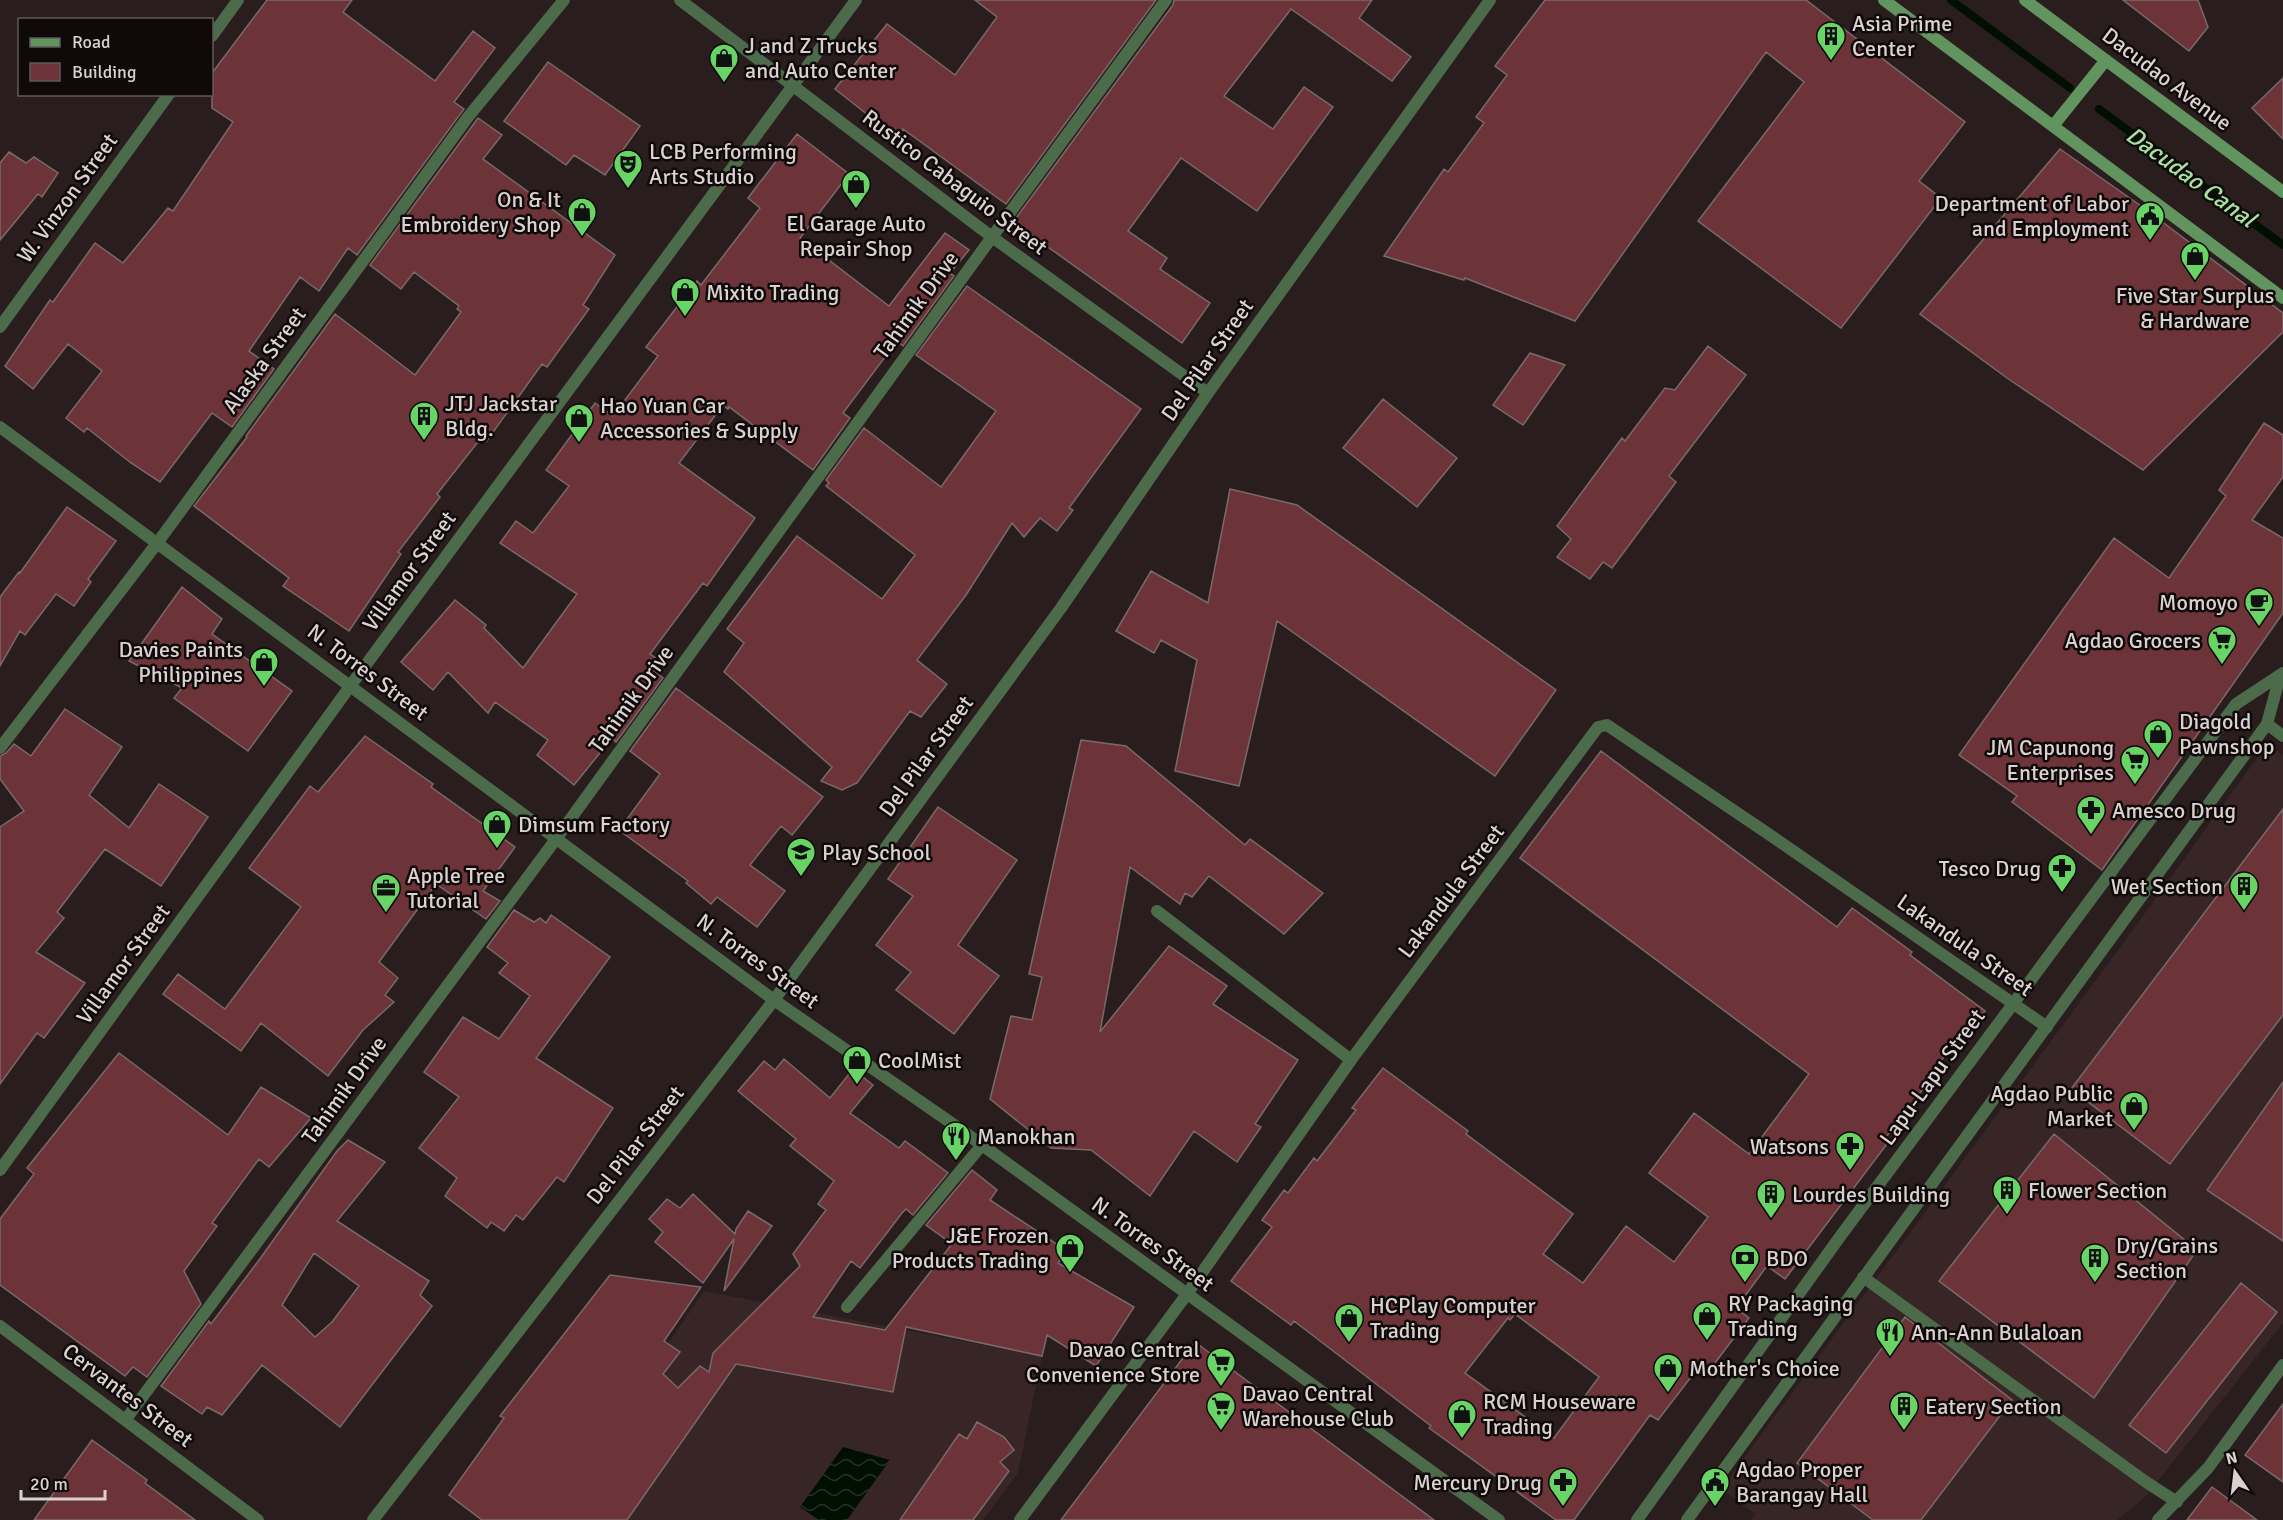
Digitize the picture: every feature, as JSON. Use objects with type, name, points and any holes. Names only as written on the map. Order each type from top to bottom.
[{"type":"main road","points":[[1884,0],[2283,298]]},
{"type":"main road","name":"Dacudao Avenue","points":[[2025,0],[2283,192]]},
{"type":"main road","points":[[2053,126],[2106,60]]},
{"type":"street","points":[[213,35],[238,0]]},
{"type":"street","name":"Alaska Street","points":[[0,748],[158,542],[468,117],[564,0]]},
{"type":"street","name":"Rustico Cabaguio Street","points":[[680,0],[992,237],[1208,393]]},
{"type":"street","name":"Villamor Street","points":[[0,1170],[351,685],[856,0]]},
{"type":"street","name":"Tahimik Drive","points":[[126,1419],[556,838],[1166,0]]},
{"type":"street","name":"Del Pilar Street","points":[[373,1520],[774,1000],[1061,608],[1208,393],[1490,0]]},
{"type":"street","name":"W. Vinzon Street","points":[[0,327],[168,96]]},
{"type":"street","name":"N. Torres Street","points":[[0,427],[774,1000],[982,1145],[1499,1520]]},
{"type":"street","name":"Lapu-Lapu Street","points":[[1688,1520],[2267,724],[2282,675]]},
{"type":"street","name":"Lapu-Lapu Street","points":[[1637,1520],[1839,1238],[2236,704],[2282,675]]},
{"type":"street","points":[[2267,724],[2283,736]]},
{"type":"street","name":"Lakandula Street","points":[[1020,1520],[1186,1294],[1351,1060],[1598,727],[1607,725],[2047,1027]]},
{"type":"street","points":[[1157,911],[1351,1060]]},
{"type":"street","points":[[848,1307],[919,1224],[982,1145]]},
{"type":"street","points":[[1863,1277],[2177,1502]]},
{"type":"street","name":"Cervantes Street","points":[[0,1326],[258,1520]]},
{"type":"street","points":[[2158,1520],[2208,1468],[2283,1365]]},
{"type":"shaded area","name":"Agdao Public Market","points":[[2267,744],[2283,755],[2283,1323],[2146,1496],[2117,1520],[1751,1520],[1755,1514],[1721,1489]]},
{"type":"shaded area","points":[[704,1291],[1042,1356],[1018,1473],[983,1520],[548,1520]]},
{"type":"water","points":[[843,1447],[890,1460],[847,1520],[819,1520],[800,1507]]},
{"type":"building","points":[[267,0],[352,0],[343,12],[435,81],[473,31],[495,48],[454,102],[464,109],[357,255],[348,248],[319,291],[300,277],[249,351],[274,369],[232,427],[212,413],[160,482],[131,463],[87,428],[84,432],[66,418],[102,371],[68,344],[33,389],[5,366],[50,300],[53,302],[95,243],[123,263],[168,208],[173,211],[233,122],[212,108],[213,72]]},
{"type":"building","points":[[975,0],[1156,0],[1006,204],[903,129],[897,138],[835,89],[887,24],[955,75],[997,17]]},
{"type":"building","points":[[1174,0],[1372,0],[1359,18],[1411,57],[1392,81],[1291,9],[1224,96],[1273,129],[1304,87],[1333,107],[1257,211],[1181,158],[1128,231],[1167,258],[1160,269],[1210,303],[1182,343],[1013,222],[1173,5]]},
{"type":"building","points":[[1545,0],[1806,0],[1965,122],[1919,181],[1941,198],[1841,328],[1698,221],[1804,82],[1766,52],[1575,321],[1465,278],[1464,280],[1384,256],[1444,169],[1448,172],[1484,123],[1476,117],[1507,75],[1495,66]]},
{"type":"building","points":[[2123,0],[2198,0],[2208,27],[2189,51]]},
{"type":"building","points":[[548,62],[640,126],[605,175],[574,155],[566,165],[504,121]]},
{"type":"building","points":[[2283,78],[2283,139],[2252,108]]},
{"type":"building","points":[[478,118],[502,135],[483,159],[615,255],[583,305],[589,309],[547,367],[542,364],[486,442],[481,438],[437,494],[440,497],[398,552],[401,554],[349,631],[283,586],[289,578],[194,506],[247,437],[335,314],[415,375],[461,312],[457,309],[459,306],[414,272],[401,289],[370,265]]},
{"type":"building","points":[[797,134],[849,174],[800,238],[889,306],[945,233],[969,250],[950,273],[954,276],[903,346],[897,341],[843,413],[850,418],[813,470],[729,407],[728,409],[723,405],[679,463],[755,518],[707,586],[703,583],[650,654],[659,660],[652,669],[663,678],[616,742],[612,738],[574,785],[537,755],[548,740],[495,702],[488,713],[448,672],[433,690],[401,662],[455,600],[486,625],[484,628],[523,668],[577,594],[500,543],[516,521],[533,533],[569,486],[546,470],[595,403],[613,416],[658,356],[646,347],[697,281],[701,285],[760,208],[748,198]]},
{"type":"building","points":[[2060,149],[2144,208],[2283,313],[2283,332],[2143,470],[2007,378],[1920,314]]},
{"type":"building","points":[[9,152],[26,163],[34,157],[58,173],[42,197],[38,194],[0,240],[0,163]]},
{"type":"building","points":[[967,286],[1141,409],[1069,508],[1073,510],[1057,531],[1040,518],[1024,537],[1012,523],[966,595],[917,660],[947,684],[921,717],[910,711],[857,783],[842,790],[821,781],[832,767],[724,672],[744,643],[727,629],[797,536],[882,599],[915,555],[826,486],[829,483],[826,480],[864,428],[941,487],[996,411],[916,355]]},
{"type":"building","points":[[1708,346],[1746,375],[1669,476],[1676,482],[1612,568],[1603,562],[1590,579],[1557,557],[1571,539],[1557,526],[1622,438],[1625,441],[1665,388],[1675,390]]},
{"type":"building","points":[[1530,353],[1565,365],[1523,425],[1493,405]]},
{"type":"building","points":[[1383,399],[1457,458],[1417,507],[1343,448]]},
{"type":"building","points":[[2264,423],[2283,435],[2283,477],[2252,520],[2283,538],[2283,613],[2102,870],[2012,802],[2017,796],[1959,755],[2114,538],[2169,578],[2226,496],[2219,490]]},
{"type":"building","points":[[1230,489],[1297,505],[1556,690],[1495,776],[1277,621],[1239,786],[1175,771],[1197,660],[1161,640],[1154,653],[1116,631],[1151,571],[1208,603]]},
{"type":"building","points":[[67,507],[116,541],[88,579],[91,582],[74,606],[56,594],[25,635],[20,631],[0,666],[0,597]]},
{"type":"building","points":[[182,587],[222,619],[212,634],[292,691],[248,751],[174,698],[182,688],[129,661]]},
{"type":"building","points":[[676,688],[823,797],[792,835],[781,826],[750,865],[785,891],[757,927],[717,897],[711,904],[686,883],[688,881],[619,830],[660,774],[630,751]]},
{"type":"building","points":[[65,709],[122,747],[89,795],[129,828],[159,784],[208,817],[161,886],[105,849],[57,912],[64,918],[36,952],[85,983],[44,1038],[37,1033],[0,1084],[0,827],[24,811],[0,779],[0,756],[14,744],[31,756]]},
{"type":"building","points":[[365,736],[433,784],[431,787],[515,847],[483,891],[500,901],[486,919],[436,884],[379,962],[398,978],[385,995],[394,1002],[363,1030],[328,1076],[261,1023],[241,1051],[163,994],[178,974],[225,1009],[301,907],[249,868],[310,786],[318,792]]},
{"type":"building","points":[[1081,740],[1126,746],[1245,845],[1250,839],[1323,893],[1284,934],[1209,876],[1192,897],[1185,893],[1180,904],[1130,867],[1100,1032],[1169,946],[1227,986],[1213,1004],[1298,1060],[1255,1124],[1261,1127],[1237,1162],[1194,1131],[1150,1196],[1091,1150],[1051,1148],[990,1099],[1011,1016],[1032,1020],[1042,977],[1029,974]]},
{"type":"building","points":[[1601,751],[1837,927],[1852,908],[1912,952],[1910,955],[1985,1011],[1957,1048],[1953,1045],[1921,1087],[1923,1089],[1886,1137],[1890,1140],[1785,1279],[1767,1266],[1736,1308],[1749,1318],[1709,1371],[1701,1364],[1658,1420],[1650,1415],[1574,1520],[1556,1520],[1429,1428],[1431,1426],[1294,1321],[1291,1325],[1231,1281],[1272,1227],[1262,1220],[1284,1190],[1288,1193],[1314,1158],[1317,1161],[1356,1110],[1352,1108],[1383,1068],[1468,1131],[1466,1134],[1573,1214],[1543,1254],[1583,1283],[1626,1226],[1674,1262],[1708,1217],[1649,1173],[1694,1113],[1749,1154],[1809,1074],[1520,858]],"holes":[[[1515,1314],[1599,1377],[1554,1438],[1465,1373],[1508,1318],[1510,1320]]]},
{"type":"building","points":[[938,807],[1017,860],[958,945],[999,976],[954,1034],[896,990],[911,972],[876,945],[913,896],[888,879]]},
{"type":"building","name":"Wet Section","points":[[2283,809],[2283,1015],[2170,1164],[2071,1089]]},
{"type":"building","points":[[514,910],[534,922],[540,918],[546,923],[551,915],[610,957],[536,1058],[613,1108],[564,1182],[557,1177],[523,1220],[516,1215],[504,1231],[491,1222],[487,1228],[445,1196],[457,1178],[419,1148],[459,1097],[424,1072],[463,1017],[499,1039],[530,996],[499,973],[508,963],[487,947]]},
{"type":"building","points":[[119,1053],[228,1135],[261,1087],[311,1118],[269,1167],[259,1159],[212,1223],[217,1226],[184,1271],[201,1304],[147,1377],[133,1367],[125,1376],[0,1285],[0,1219],[34,1174],[27,1168]]},
{"type":"building","points":[[784,1059],[830,1098],[853,1069],[873,1085],[850,1113],[899,1148],[905,1141],[948,1173],[913,1215],[906,1209],[902,1213],[860,1268],[851,1261],[813,1317],[885,1330],[952,1244],[926,1225],[972,1170],[997,1190],[990,1200],[1067,1251],[1058,1263],[1134,1307],[1096,1366],[1047,1335],[1042,1356],[906,1327],[893,1392],[736,1364],[627,1520],[482,1520],[449,1495],[504,1418],[500,1416],[610,1275],[701,1287],[664,1341],[680,1352],[663,1374],[678,1388],[700,1366],[709,1372],[713,1353],[800,1266],[793,1254],[826,1210],[818,1204],[834,1181],[790,1146],[796,1139],[738,1091],[764,1061],[775,1070]]},
{"type":"building","points":[[2283,1082],[2283,1241],[2207,1190]]},
{"type":"building","name":"Dry/Grains Section","points":[[2054,1134],[2197,1250],[2094,1398],[1939,1281]]},
{"type":"building","points":[[348,1140],[385,1162],[337,1221],[429,1281],[420,1295],[432,1306],[340,1427],[262,1365],[222,1415],[207,1407],[202,1414],[161,1386],[209,1321],[211,1324],[262,1256],[337,1151]],"holes":[[[314,1253],[359,1286],[332,1322],[315,1337],[282,1305]]]},
{"type":"building","points":[[693,1194],[735,1234],[748,1211],[772,1226],[724,1291],[734,1239],[703,1283],[655,1242],[663,1232],[649,1219],[667,1199],[680,1208]]},
{"type":"building","points":[[2241,1283],[2277,1312],[2166,1453],[2129,1425]]},
{"type":"building","name":"Eatery Section","points":[[1905,1317],[2012,1400],[1921,1520],[1873,1520],[1797,1463]]},
{"type":"building","name":"Davao Central Warehouse Club","points":[[1195,1342],[1434,1520],[1061,1520]]},
{"type":"building","points":[[2283,1404],[2283,1482],[2245,1455]]},
{"type":"building","points":[[977,1422],[1004,1437],[1014,1450],[1000,1462],[1009,1471],[973,1520],[900,1520],[959,1434],[967,1439]]},
{"type":"building","points":[[92,1440],[147,1480],[145,1483],[195,1520],[34,1520]]},
{"type":"building","points":[[2212,1487],[2257,1520],[2187,1520]]},
{"type":"waterway","name":"Dacudao Canal","points":[[1951,0],[2070,88]]},
{"type":"waterway","name":"Dacudao Canal","points":[[2099,109],[2283,245]]},
{"type":"place","name":"Asia Prime Center","points":[[1831,62]]},
{"type":"place","name":"J and Z Trucks and Auto Center","points":[[724,84]]},
{"type":"place","name":"LCB Performing Arts Studio","points":[[628,190]]},
{"type":"place","name":"El Garage Auto Repair Shop","points":[[856,210]]},
{"type":"place","name":"On & It Embroidery Shop","points":[[582,238]]},
{"type":"place","name":"Department of Labor and Employment","points":[[2150,242]]},
{"type":"place","name":"Five Star Surplus & Hardware","points":[[2195,282]]},
{"type":"place","name":"Mixito Trading","points":[[685,318]]},
{"type":"place","name":"JTJ Jackstar Bldg.","points":[[424,442]]},
{"type":"place","name":"Hao Yuan Car Accessories & Supply","points":[[579,444]]},
{"type":"place","name":"Momoyo","points":[[2259,628]]},
{"type":"place","name":"Agdao Grocers","points":[[2222,666]]},
{"type":"place","name":"Davies Paints Philippines","points":[[264,688]]},
{"type":"place","name":"Diagold Pawnshop","points":[[2158,760]]},
{"type":"place","name":"JM Capunong Enterprises","points":[[2135,786]]},
{"type":"place","name":"Amesco Drug","points":[[2091,836]]},
{"type":"place","name":"Dimsum Factory","points":[[497,850]]},
{"type":"place","name":"Play School","points":[[801,878]]},
{"type":"place","name":"Tesco Drug","points":[[2062,894]]},
{"type":"place","name":"Wet Section","points":[[2244,912]]},
{"type":"place","name":"Apple Tree Tutorial","points":[[386,914]]},
{"type":"place","name":"CoolMist","points":[[857,1086]]},
{"type":"place","name":"Agdao Public Market","points":[[2134,1132]]},
{"type":"place","name":"Manokhan","points":[[956,1162]]},
{"type":"place","name":"Watsons","points":[[1850,1172]]},
{"type":"place","name":"Flower Section","points":[[2007,1216]]},
{"type":"place","name":"Lourdes Building","points":[[1771,1220]]},
{"type":"place","name":"J&E Frozen Products Trading","points":[[1070,1274]]},
{"type":"place","name":"BDO","points":[[1745,1284]]},
{"type":"place","name":"Dry/Grains Section","points":[[2095,1284]]},
{"type":"place","name":"RY Packaging Trading","points":[[1707,1342]]},
{"type":"place","name":"HCPlay Computer Trading","points":[[1349,1344]]},
{"type":"place","name":"Ann-Ann Bulaloan","points":[[1890,1358]]},
{"type":"place","name":"Davao Central Convenience Store","points":[[1221,1388]]},
{"type":"place","name":"Mother's Choice","points":[[1668,1394]]},
{"type":"place","name":"Davao Central Warehouse Club","points":[[1221,1432]]},
{"type":"place","name":"Eatery Section","points":[[1904,1432]]},
{"type":"place","name":"RCM Houseware Trading","points":[[1462,1440]]},
{"type":"place","name":"Mercury Drug","points":[[1563,1508]]},
{"type":"place","name":"Agdao Proper Barangay Hall","points":[[1715,1508]]}]
